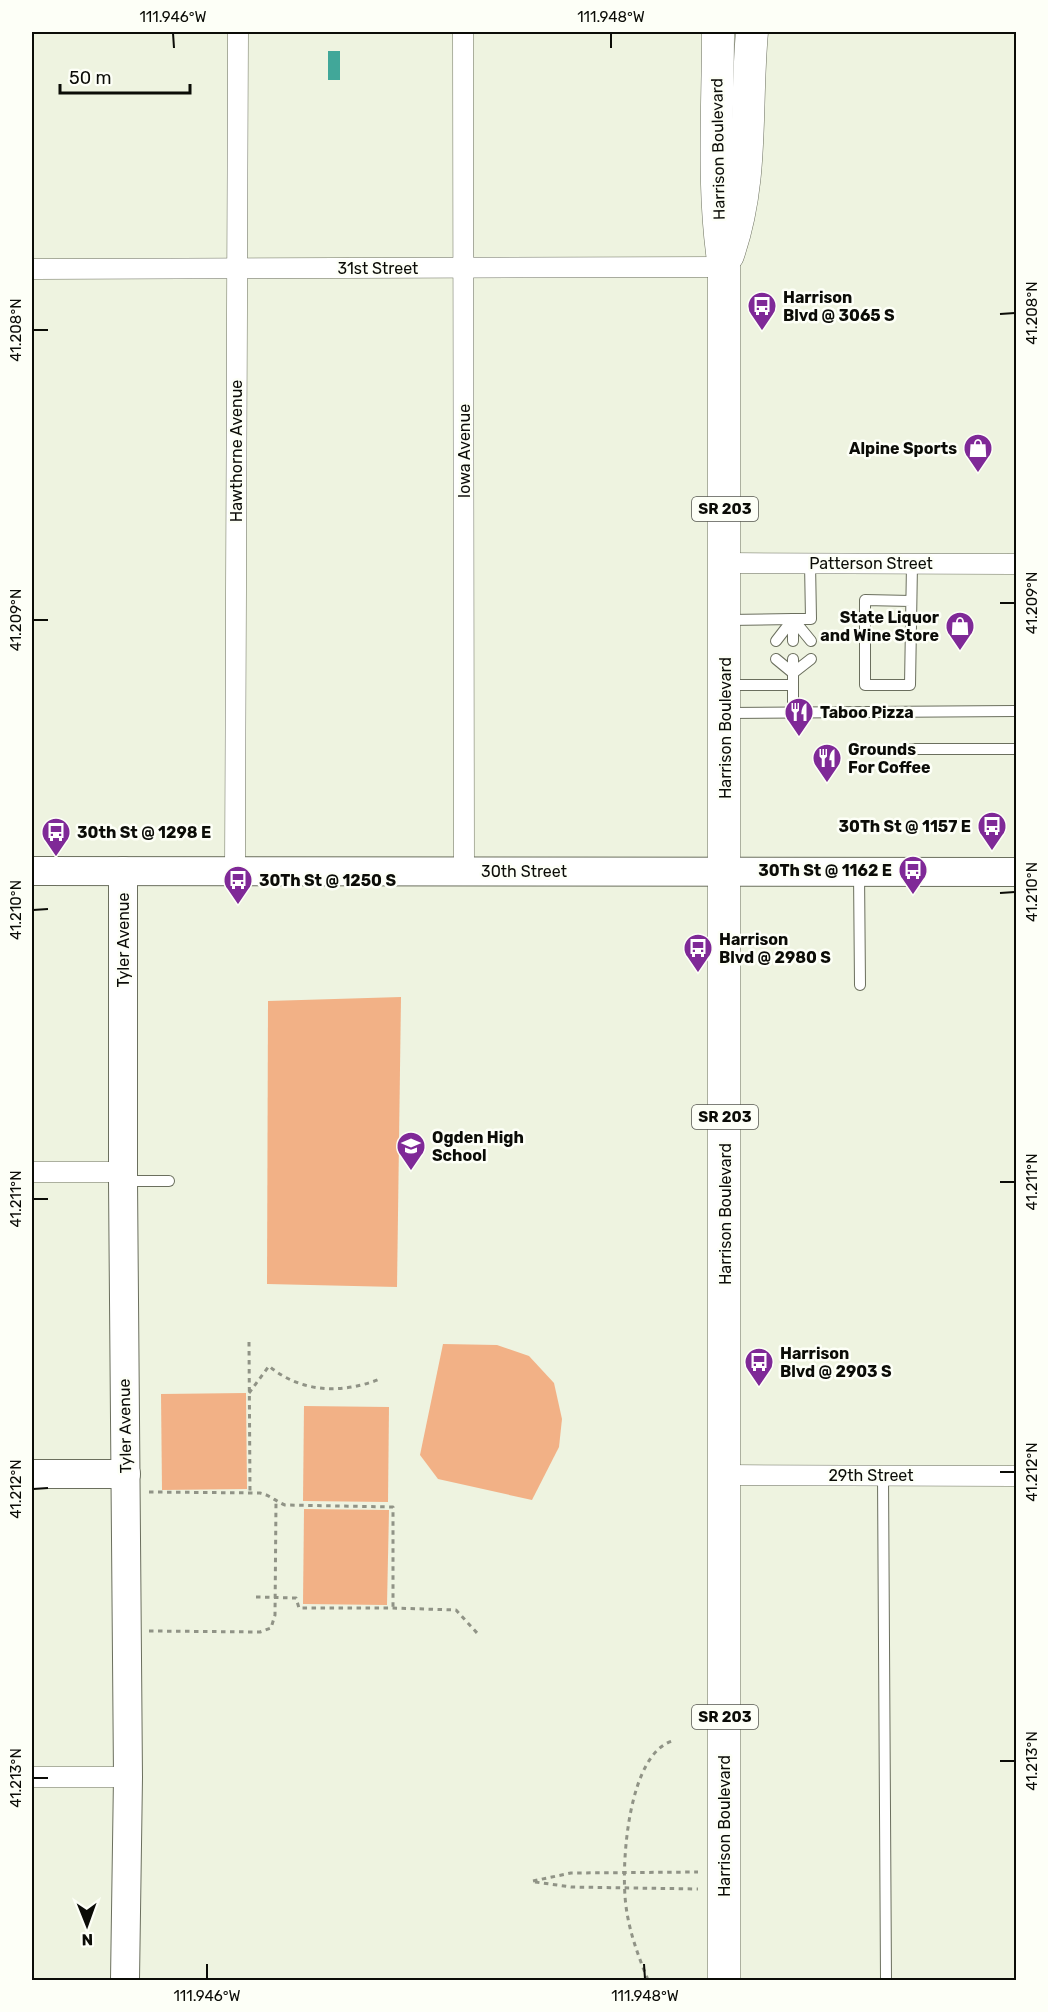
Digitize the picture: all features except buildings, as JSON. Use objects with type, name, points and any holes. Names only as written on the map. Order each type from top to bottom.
[{"type":"main road","name":"Harrison Boulevard","points":[[718,32],[719,224],[724,267],[725,563],[724,1980]]},
{"type":"main road","name":"Harrison Boulevard","points":[[724,267],[734,239],[745,183],[748,70],[752,32]]},
{"type":"street","name":"Hawthorne Avenue","points":[[235,871],[238,32]]},
{"type":"street","name":"Iowa Avenue","points":[[463,32],[464,870]]},
{"type":"street","name":"31st Street","points":[[32,269],[724,267]]},
{"type":"street","name":"Patterson Street","points":[[725,563],[1017,564]]},
{"type":"street","name":"30th Street","points":[[32,871],[1017,872]]},
{"type":"street","name":"Tyler Avenue","points":[[123,871],[128,1777],[125,1980]]},
{"type":"street","points":[[32,1172],[123,1177]]},
{"type":"street","points":[[32,1474],[126,1474]]},
{"type":"street","name":"29th Street","points":[[725,1476],[1017,1476]]},
{"type":"street","points":[[32,1777],[128,1777]]},
{"type":"lane","points":[[745,32],[748,70]]},
{"type":"lane","points":[[718,177],[728,104]]},
{"type":"lane","points":[[725,620],[811,619],[810,563]]},
{"type":"lane","points":[[911,601],[865,600],[864,685],[910,686],[912,564]]},
{"type":"lane","points":[[793,619],[812,640]]},
{"type":"lane","points":[[776,641],[793,619]]},
{"type":"lane","points":[[793,619],[793,641]]},
{"type":"lane","points":[[776,659],[793,673]]},
{"type":"lane","points":[[793,659],[793,713]]},
{"type":"lane","points":[[793,673],[811,659]]},
{"type":"lane","points":[[725,699],[793,686]]},
{"type":"lane","points":[[725,699],[793,713],[1017,711]]},
{"type":"lane","points":[[912,749],[1017,749]]},
{"type":"lane","points":[[859,872],[860,986]]},
{"type":"lane","points":[[123,1177],[169,1181]]},
{"type":"lane","points":[[883,1475],[886,1980]]},
{"type":"path","points":[[249,1342],[250,1492]]},
{"type":"path","points":[[249,1393],[269,1366],[300,1384],[320,1389],[340,1390],[380,1379]]},
{"type":"path","points":[[149,1492],[250,1492],[271,1495],[276,1502],[285,1505],[393,1507],[393,1608]]},
{"type":"path","points":[[149,1631],[260,1632],[271,1628],[275,1615],[276,1502]]},
{"type":"path","points":[[256,1597],[296,1598],[299,1608],[456,1610],[478,1634]]},
{"type":"path","points":[[648,1980],[632,1942],[624,1888],[625,1850],[635,1791],[649,1758],[664,1744],[672,1741]]},
{"type":"path","points":[[698,1872],[572,1873],[533,1881],[572,1887],[698,1889]]},
{"type":"shaded area","points":[[401,997],[397,1287],[267,1284],[268,1001]]},
{"type":"shaded area","points":[[443,1344],[497,1345],[529,1356],[554,1383],[562,1419],[559,1447],[532,1500],[438,1479],[420,1455]]},
{"type":"shaded area","points":[[246,1393],[247,1489],[162,1490],[161,1394]]},
{"type":"shaded area","points":[[304,1406],[389,1407],[388,1502],[303,1501]]},
{"type":"shaded area","points":[[304,1509],[389,1510],[387,1605],[303,1604]]},
{"type":"water","points":[[328,51],[340,51],[340,80],[328,80]]},
{"type":"place","name":"Harrison Blvd @ 3065 S","points":[[762,332]]},
{"type":"place","name":"Alpine Sports","points":[[978,474]]},
{"type":"place","name":"State Liquor and Wine Store","points":[[960,652]]},
{"type":"place","name":"Taboo Pizza","points":[[799,738]]},
{"type":"place","name":"Grounds For Coffee","points":[[827,784]]},
{"type":"place","name":"30Th St @ 1157 E","points":[[992,852]]},
{"type":"place","name":"30th St @ 1298 E","points":[[56,858]]},
{"type":"place","name":"30Th St @ 1162 E","points":[[913,896]]},
{"type":"place","name":"30Th St @ 1250 S","points":[[238,906]]},
{"type":"place","name":"Harrison Blvd @ 2980 S","points":[[698,974]]},
{"type":"place","name":"Ogden High School","points":[[411,1172]]},
{"type":"place","name":"Harrison Blvd @ 2903 S","points":[[759,1388]]}]
